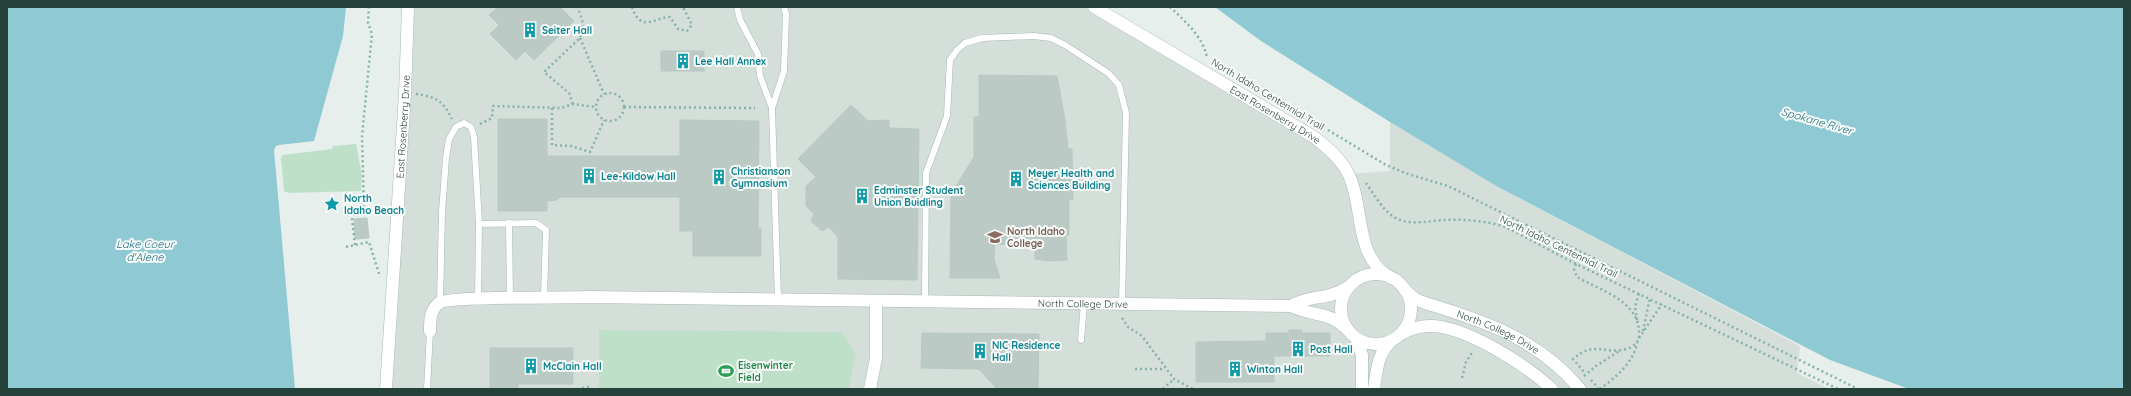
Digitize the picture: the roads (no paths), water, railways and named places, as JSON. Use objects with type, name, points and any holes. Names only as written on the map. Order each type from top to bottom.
[{"type":"street","name":"East Rosenberry Drive","points":[[386,389],[404,101],[408,7]]},
{"type":"street","name":"East Rosenberry Drive","points":[[1094,7],[1314,137],[1326,147],[1340,161],[1348,174],[1363,238],[1373,262],[1382,272],[1391,278]]},
{"type":"street","points":[[1362,389],[1362,355],[1343,319],[1341,305],[1348,287],[1363,276],[1372,274],[1391,278],[1405,290],[1409,299],[1410,318],[1396,337],[1384,348],[1379,357],[1374,389]]},
{"type":"street","name":"North College Drive","points":[[1291,306],[1303,299],[1330,297],[1348,287]]},
{"type":"street","name":"North College Drive","points":[[1405,290],[1420,301],[1492,326],[1533,346],[1580,384]]},
{"type":"street","name":"North College Drive","points":[[440,302],[510,298],[778,299],[1291,306],[1303,312],[1331,317],[1352,334]]},
{"type":"street","points":[[870,389],[876,358],[876,301]]},
{"type":"street","points":[[430,331],[433,309],[440,302]]},
{"type":"street","name":"North College Drive","points":[[1396,337],[1419,326],[1431,326],[1467,336],[1516,359],[1538,375],[1552,389]]},
{"type":"street","points":[[1352,334],[1373,344],[1396,337]]},
{"type":"lane","points":[[737,7],[740,20],[758,54],[760,76],[772,108],[778,299]]},
{"type":"lane","points":[[772,108],[784,71],[786,14],[784,7]]},
{"type":"lane","points":[[925,301],[926,173],[947,116],[950,60],[957,50],[965,43],[982,38],[1034,36],[1051,38],[1065,44],[1108,73],[1119,84],[1126,113],[1122,304]]},
{"type":"lane","points":[[440,302],[442,212],[446,158],[449,138],[456,127],[464,123],[471,127],[477,169],[479,224],[478,299]]},
{"type":"lane","points":[[509,223],[510,298]]},
{"type":"lane","points":[[479,224],[536,223],[546,230],[544,298]]},
{"type":"lane","points":[[1081,340],[1084,303]]},
{"type":"lane","points":[[426,389],[430,331]]},
{"type":"water","name":"Lake Coeur d'Alene","points":[[7,7],[346,7],[343,36],[314,141],[279,145],[276,146],[274,150],[295,389],[7,389]]},
{"type":"water","name":"Spokane River","points":[[1215,7],[2124,7],[2124,389],[1909,389],[1830,360],[1498,187],[1390,122],[1261,41]]},
{"type":"place","name":"Seiter Hall","points":[[530,30]]},
{"type":"place","name":"Lee Hall Annex","points":[[683,61]]},
{"type":"place","name":"Lee-Kildow Hall","points":[[589,176]]},
{"type":"place","name":"Christianson Gymnasium","points":[[719,177]]},
{"type":"place","name":"Meyer Health and Sciences Building","points":[[1016,179]]},
{"type":"place","name":"Edminster Student Union Buidling","points":[[862,196]]},
{"type":"place","name":"North Idaho Beach","points":[[332,204]]},
{"type":"place","name":"North Idaho College","points":[[995,237]]},
{"type":"place","name":"Post Hall","points":[[1298,349]]},
{"type":"place","name":"NIC Residence Hall","points":[[980,351]]},
{"type":"place","name":"McClain Hall","points":[[531,366]]},
{"type":"place","name":"Winton Hall","points":[[1235,369]]},
{"type":"place","name":"Eisenwinter Field","points":[[726,371]]}]
